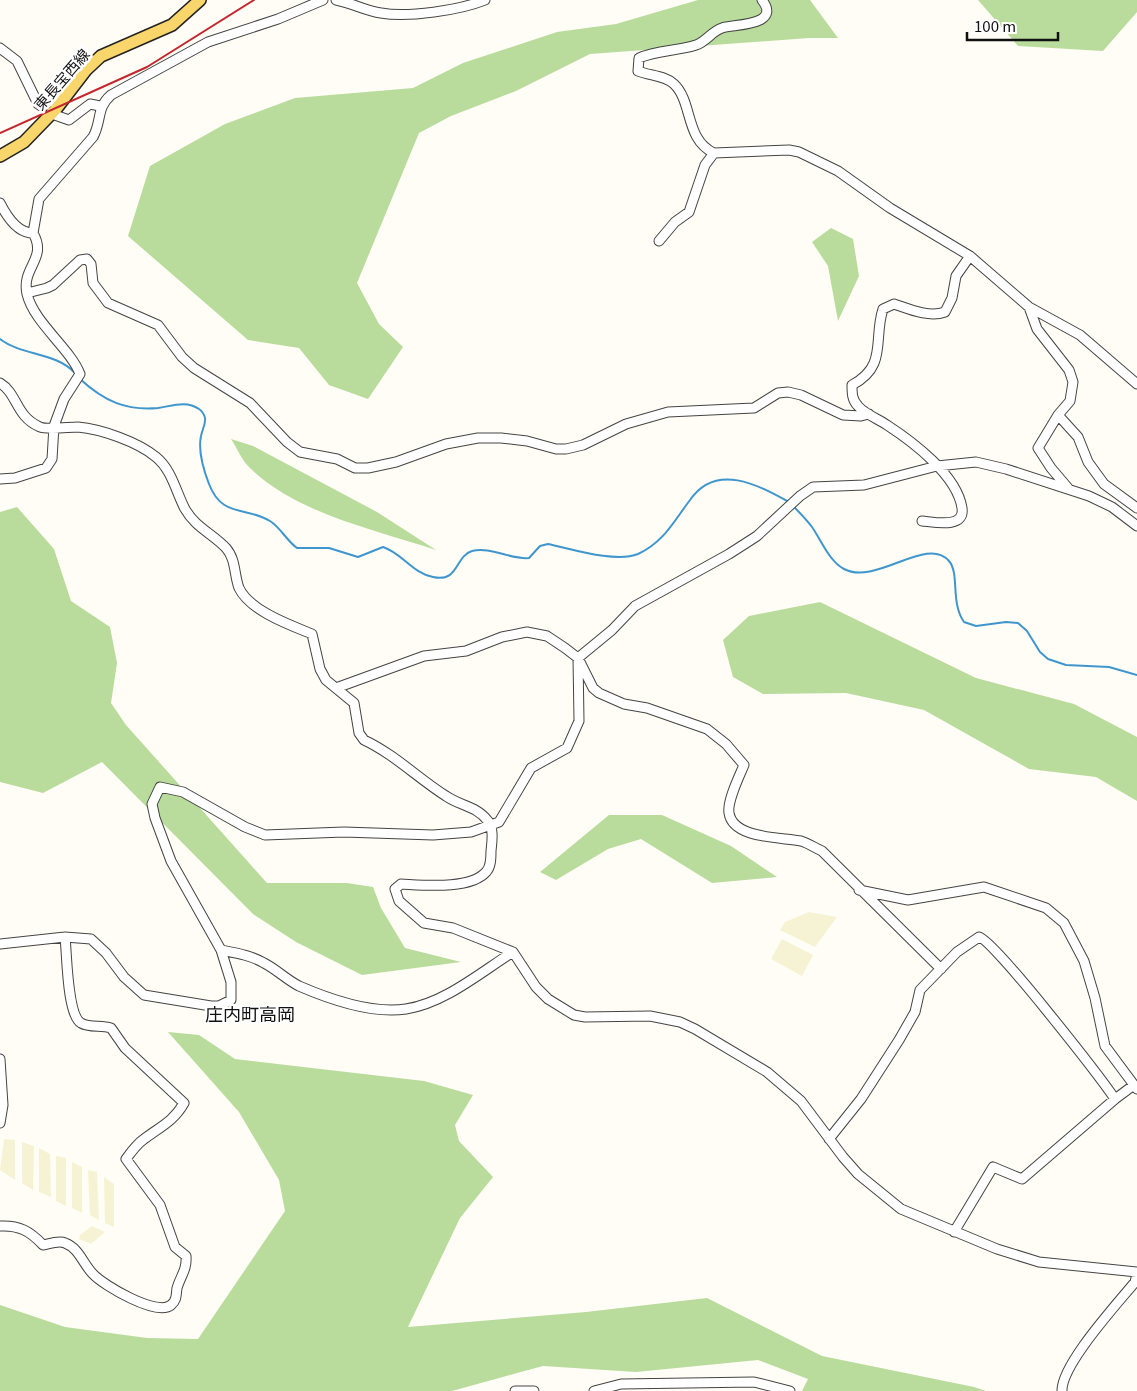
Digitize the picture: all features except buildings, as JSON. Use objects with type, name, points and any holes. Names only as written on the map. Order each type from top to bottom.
[{"type":"main road","name":"東長宝西線","points":[[0,156],[24,142],[52,114],[86,70],[101,56],[172,25],[200,0]]},
{"type":"street","points":[[0,479],[15,478],[46,468],[52,459],[54,426],[64,399],[80,374],[51,335],[27,293],[26,274],[35,261],[38,247],[33,233],[39,199],[93,137],[98,126],[100,106],[118,90],[208,42],[278,19],[323,0]]},
{"type":"street","points":[[336,0],[380,13],[401,16],[423,14],[485,0]]},
{"type":"street","points":[[762,0],[765,13],[762,20],[756,23],[726,26],[696,45],[649,54],[639,58],[638,72],[664,77],[677,88],[697,138],[704,148],[714,153],[789,150],[799,152],[838,171],[890,208],[970,256],[1029,307],[1080,334],[1137,384]]},
{"type":"street","points":[[0,48],[17,61],[38,104],[41,106],[69,94]]},
{"type":"street","points":[[52,114],[69,120],[90,104],[100,106]]},
{"type":"street","points":[[659,241],[675,222],[689,212],[704,165],[714,153]]},
{"type":"street","points":[[0,203],[13,223],[27,233],[33,233]]},
{"type":"street","points":[[922,522],[952,523],[960,518],[962,513],[961,503],[953,486],[937,466],[908,439],[858,407],[851,395],[852,385],[865,378],[876,356],[880,337],[879,321],[883,309],[894,304],[911,310],[938,315],[945,312],[952,298],[956,276],[970,256]]},
{"type":"street","points":[[27,293],[47,288],[80,260],[87,260],[91,264],[93,283],[108,303],[158,325],[182,358],[194,368],[250,403],[287,442],[300,452],[337,459],[355,468],[368,468],[396,462],[446,444],[478,438],[518,440],[556,449],[566,449],[583,445],[626,424],[668,412],[754,408],[778,393],[788,392],[801,395],[843,415],[861,416],[869,414]]},
{"type":"street","points":[[1029,307],[1037,329],[1069,370],[1073,382],[1070,401],[1058,415],[1038,448],[1051,468],[1068,488]]},
{"type":"street","points":[[0,383],[10,392],[16,406],[27,419],[42,428],[54,426],[80,428],[136,445],[157,458],[166,468],[191,519],[226,549],[231,557],[240,588],[248,600],[276,619],[312,634],[320,668],[326,680],[354,703],[359,732],[364,740],[448,798],[470,806],[482,814],[490,823],[492,834],[490,864],[487,871],[479,878],[441,885],[401,884],[395,889],[395,894],[424,923],[453,928],[513,952],[536,987],[548,999],[574,1015],[660,1018],[695,1029],[725,1046],[792,1091],[858,1174],[901,1209],[997,1249],[1039,1262],[1137,1273],[1135,1282],[1079,1353],[1062,1384],[1062,1391]]},
{"type":"street","points":[[1058,415],[1078,437],[1088,462],[1104,484],[1137,508]]},
{"type":"street","points":[[578,658],[612,630],[635,606],[729,554],[757,536],[800,496],[813,488],[864,485],[937,466],[976,462],[1068,488],[1112,507],[1137,526]]},
{"type":"street","points":[[336,688],[424,656],[466,651],[502,637],[526,632],[547,636],[578,658],[593,688],[599,693],[624,704],[647,708],[707,729],[726,744],[744,765],[729,813],[735,826],[747,833],[803,842],[822,851],[859,890],[906,932],[942,969]]},
{"type":"street","points":[[0,944],[82,937],[97,943],[124,977],[144,995],[203,1006],[219,1006],[231,1000],[231,982],[221,950],[171,861],[161,835],[152,804],[160,787],[184,792],[246,827],[265,835],[344,832],[433,835],[471,832],[490,823],[499,822],[531,768],[567,748],[576,731],[580,700],[578,658]]},
{"type":"street","points":[[859,890],[908,900],[984,887],[1046,908],[1064,923],[1084,961],[1095,998],[1105,1046],[1135,1087],[1115,1099],[1022,1179],[993,1167],[954,1232]]},
{"type":"street","points":[[0,1226],[15,1225],[43,1246],[59,1241],[66,1243],[78,1252],[92,1273],[110,1288],[161,1308],[170,1306],[176,1299],[180,1277],[187,1267],[186,1256],[175,1248],[160,1205],[126,1160],[143,1139],[161,1129],[178,1114],[184,1103],[125,1048],[111,1028],[85,1025],[78,1022],[73,1013],[70,994],[65,937]]},
{"type":"street","points":[[829,1139],[861,1099],[899,1040],[915,1012],[920,990],[972,940],[979,937],[988,941],[1094,1069],[1115,1099]]},
{"type":"street","points":[[221,950],[248,955],[265,963],[298,985],[330,997],[369,1007],[394,1009],[412,1007],[435,999],[513,952]]},
{"type":"street","points":[[0,1060],[0,1123]]},
{"type":"street","points":[[594,1391],[622,1384],[754,1382],[790,1391]]},
{"type":"street","points":[[515,1391],[534,1391]]},
{"type":"shaded area","points":[[809,912],[837,917],[815,947],[780,930],[785,922]]},
{"type":"shaded area","points":[[782,939],[813,955],[802,976],[771,959]]},
{"type":"shaded area","points":[[4,1139],[15,1140],[15,1180],[0,1170]]},
{"type":"shaded area","points":[[22,1142],[34,1146],[33,1190],[22,1183]]},
{"type":"shaded area","points":[[39,1148],[50,1154],[51,1197],[39,1192]]},
{"type":"shaded area","points":[[56,1156],[66,1158],[66,1206],[56,1201]]},
{"type":"shaded area","points":[[72,1162],[82,1167],[82,1213],[72,1208]]},
{"type":"shaded area","points":[[88,1170],[97,1172],[99,1220],[90,1215]]},
{"type":"shaded area","points":[[104,1177],[114,1184],[114,1227],[105,1223]]},
{"type":"shaded area","points":[[92,1226],[105,1232],[91,1244],[79,1239],[80,1235]]},
{"type":"green space","points":[[698,0],[810,0],[838,38],[809,38],[590,54],[516,91],[451,116],[419,133],[357,283],[379,324],[403,347],[368,399],[329,385],[299,348],[248,340],[128,236],[150,166],[225,124],[295,98],[413,88],[463,63],[557,32],[616,24]]},
{"type":"green space","points":[[978,0],[1137,0],[1137,12],[1103,51],[1018,46]]},
{"type":"green space","points":[[831,228],[853,239],[859,276],[838,321],[828,266],[812,242]]},
{"type":"green space","points":[[231,439],[253,446],[377,512],[436,550],[337,518],[290,497],[268,484],[250,468]]},
{"type":"green space","points":[[17,507],[54,549],[71,601],[110,627],[117,663],[111,703],[126,725],[267,883],[347,883],[373,887],[381,908],[405,948],[461,962],[362,975],[296,942],[253,914],[102,762],[43,793],[0,782],[0,512]]},
{"type":"green space","points":[[820,602],[976,678],[1074,704],[1137,737],[1137,801],[1096,777],[1029,769],[924,710],[846,693],[763,694],[733,677],[723,640],[749,616]]},
{"type":"green space","points":[[609,815],[662,815],[731,846],[777,877],[712,883],[641,839],[608,849],[556,880],[540,872]]},
{"type":"green space","points":[[168,1032],[199,1035],[235,1059],[424,1081],[473,1095],[455,1125],[459,1141],[493,1177],[460,1218],[408,1327],[586,1312],[707,1298],[822,1356],[986,1391],[802,1391],[808,1379],[758,1360],[636,1372],[543,1366],[452,1391],[0,1391],[0,1305],[65,1327],[147,1338],[198,1339],[285,1211],[279,1180],[239,1112]]},
{"type":"waterway","points":[[0,339],[18,349],[58,361],[75,373]]},
{"type":"waterway","points":[[80,379],[107,399],[126,406],[146,409],[184,404],[194,406],[200,410],[205,418],[200,442],[203,467],[214,495],[227,507],[261,516],[270,521],[297,548],[329,548],[358,557],[383,547],[419,571],[433,577],[441,578],[448,576],[462,558],[472,551],[479,550],[529,558],[540,546],[548,544],[606,556],[618,557],[638,554],[662,537],[700,488],[712,482],[725,479],[751,484],[789,502]]},
{"type":"waterway","points":[[794,507],[812,527],[834,561],[844,569],[857,572],[871,571],[915,557],[928,554],[939,555],[949,561],[952,567],[957,606],[964,622],[976,626],[1006,622],[1018,623],[1027,631],[1040,652],[1048,659],[1066,665],[1109,667],[1137,675]]},
{"type":"railway","points":[[0,133],[147,67],[254,0]]},
{"type":"district","name":"庄内町高岡","points":[[250,1013]]}]
